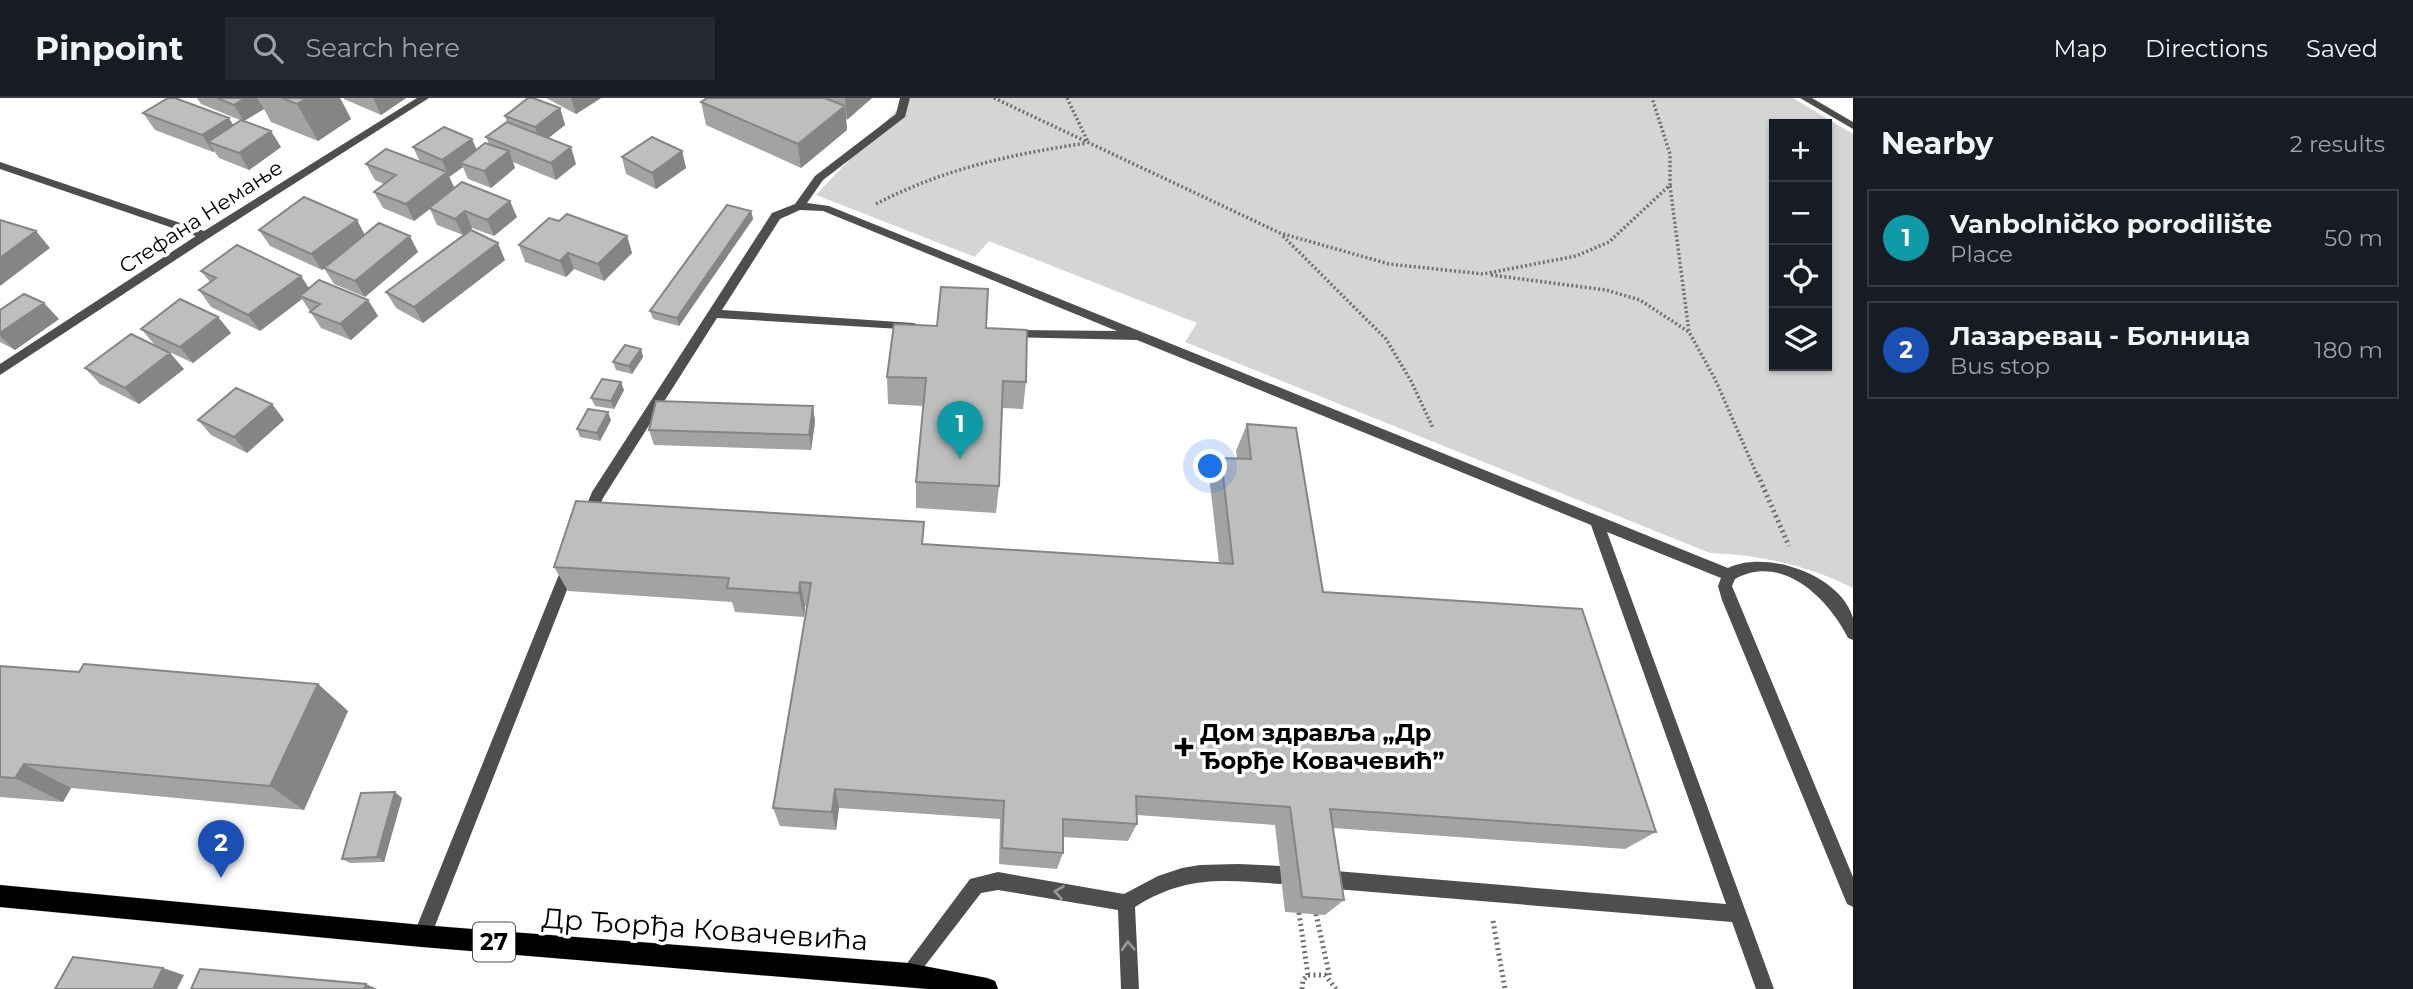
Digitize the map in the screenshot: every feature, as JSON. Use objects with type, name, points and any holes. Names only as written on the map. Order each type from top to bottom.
[{"type":"main road","name":"Др Ђорђа Ковачевића","points":[[0,896],[422,936],[908,974],[987,989]]},
{"type":"street","name":"Стефана Немање","points":[[0,370],[205,235],[424,98]]},
{"type":"street","points":[[799,206],[819,178],[901,115],[905,98]]},
{"type":"street","points":[[1805,98],[1853,127]]},
{"type":"street","points":[[0,165],[205,235]]},
{"type":"street","points":[[582,534],[597,496],[776,216],[799,206],[825,208],[1729,575]]},
{"type":"street","points":[[715,314],[926,328]]},
{"type":"street","points":[[998,334],[1049,337],[1142,336]]},
{"type":"street","points":[[1596,520],[1765,989]]},
{"type":"street","points":[[422,936],[572,559]]},
{"type":"street","points":[[1853,633],[1841,608],[1828,594],[1803,578],[1763,566],[1738,568],[1729,575],[1725,586],[1729,600],[1853,898]]},
{"type":"street","points":[[908,974],[976,886],[998,881],[1126,903],[1150,886],[1183,874],[1281,875]]},
{"type":"street","points":[[1320,879],[1738,914]]},
{"type":"street","points":[[1126,903],[1130,989]]},
{"type":"path","points":[[994,98],[1280,233],[1389,264],[1606,290],[1640,300],[1689,332]]},
{"type":"path","points":[[1068,98],[1088,142]]},
{"type":"path","points":[[1652,98],[1670,155],[1670,185],[1689,332],[1715,380],[1803,578]]},
{"type":"path","points":[[851,219],[936,173],[994,158],[1088,142]]},
{"type":"path","points":[[1483,274],[1576,256],[1609,242],[1670,185]]},
{"type":"path","points":[[1280,233],[1312,262],[1386,339],[1411,381],[1448,461]]},
{"type":"path","points":[[1489,892],[1505,989]]},
{"type":"path","points":[[1299,913],[1308,975]]},
{"type":"path","points":[[1316,914],[1330,978],[1336,989]]},
{"type":"path","points":[[1302,989],[1303,980],[1314,972],[1330,978]]},
{"type":"shaded area","points":[[908,98],[1793,98],[1828,119],[1769,119],[1769,371],[1832,371],[1832,121],[1853,134],[1853,588],[1801,567],[1747,556],[1710,553],[1185,342],[1197,323],[989,241],[975,257],[816,195]]},
{"type":"building","points":[[168,98],[175,98],[229,118],[202,135],[143,113]]},
{"type":"building","points":[[217,98],[245,98],[234,105]]},
{"type":"building","points":[[282,98],[307,98],[297,104]]},
{"type":"building","points":[[528,98],[560,108],[535,127],[505,116]]},
{"type":"building","points":[[707,98],[825,98],[845,106],[798,144],[701,102]]},
{"type":"building","points":[[241,120],[271,131],[239,153],[208,142]]},
{"type":"building","points":[[507,122],[571,147],[551,163],[486,137]]},
{"type":"building","points":[[444,127],[472,139],[442,160],[413,147]]},
{"type":"building","points":[[652,137],[682,151],[652,173],[622,157]]},
{"type":"building","points":[[485,143],[509,151],[484,171],[460,163]]},
{"type":"building","points":[[386,149],[447,172],[406,204],[374,192],[396,175],[366,164]]},
{"type":"building","points":[[462,182],[510,201],[487,220],[465,211],[455,219],[429,208]]},
{"type":"building","points":[[304,197],[357,220],[311,254],[259,230]]},
{"type":"building","points":[[727,205],[751,211],[677,318],[650,311]]},
{"type":"building","points":[[567,214],[627,236],[598,264],[568,253],[560,261],[519,245],[549,218],[559,221]]},
{"type":"building","points":[[0,220],[36,231],[0,258]]},
{"type":"building","points":[[379,223],[410,236],[355,281],[324,268]]},
{"type":"building","points":[[471,230],[498,243],[414,307],[386,292]]},
{"type":"building","points":[[237,245],[301,276],[248,315],[199,290],[216,278],[201,271]]},
{"type":"building","points":[[319,280],[368,300],[340,324],[310,312],[320,304],[300,296]]},
{"type":"building","points":[[941,287],[988,289],[986,328],[1027,330],[1026,382],[1003,381],[999,486],[916,482],[926,378],[887,377],[894,324],[937,326]]},
{"type":"building","points":[[24,294],[44,303],[0,333],[0,310]]},
{"type":"building","points":[[180,299],[218,317],[180,347],[141,329]]},
{"type":"building","points":[[131,334],[170,353],[125,388],[85,368]]},
{"type":"building","points":[[625,345],[641,349],[629,366],[613,362]]},
{"type":"building","points":[[602,379],[621,382],[611,401],[591,398]]},
{"type":"building","points":[[236,388],[272,404],[234,437],[198,420]]},
{"type":"building","points":[[656,401],[813,406],[809,435],[649,430]]},
{"type":"building","points":[[588,409],[608,412],[597,433],[577,429]]},
{"type":"building","points":[[1247,424],[1296,428],[1323,592],[1582,609],[1656,832],[1330,809],[1344,900],[1302,897],[1290,807],[1136,796],[1137,824],[1063,819],[1063,853],[1002,848],[1004,801],[835,789],[832,812],[773,808],[811,583],[800,582],[799,593],[727,588],[729,578],[554,567],[576,501],[924,522],[922,544],[1233,564],[1221,458],[1251,459]]},
{"type":"building","points":[[84,664],[318,684],[270,786],[24,764],[15,778],[0,777],[0,666],[79,672]]},
{"type":"building","points":[[395,792],[377,857],[342,859],[361,793]]},
{"type":"building","points":[[73,957],[163,968],[153,989],[55,989]]},
{"type":"building","points":[[200,969],[366,984],[364,989],[191,989]]},
{"type":"place","name":"Vanbolničko porodilište","points":[[960,459]]},
{"type":"place","name":"Дом здравља „Др Ђорђе Ковачевић”","points":[[1184,747]]},
{"type":"place","name":"Лазаревац - Болница","points":[[221,878]]}]
